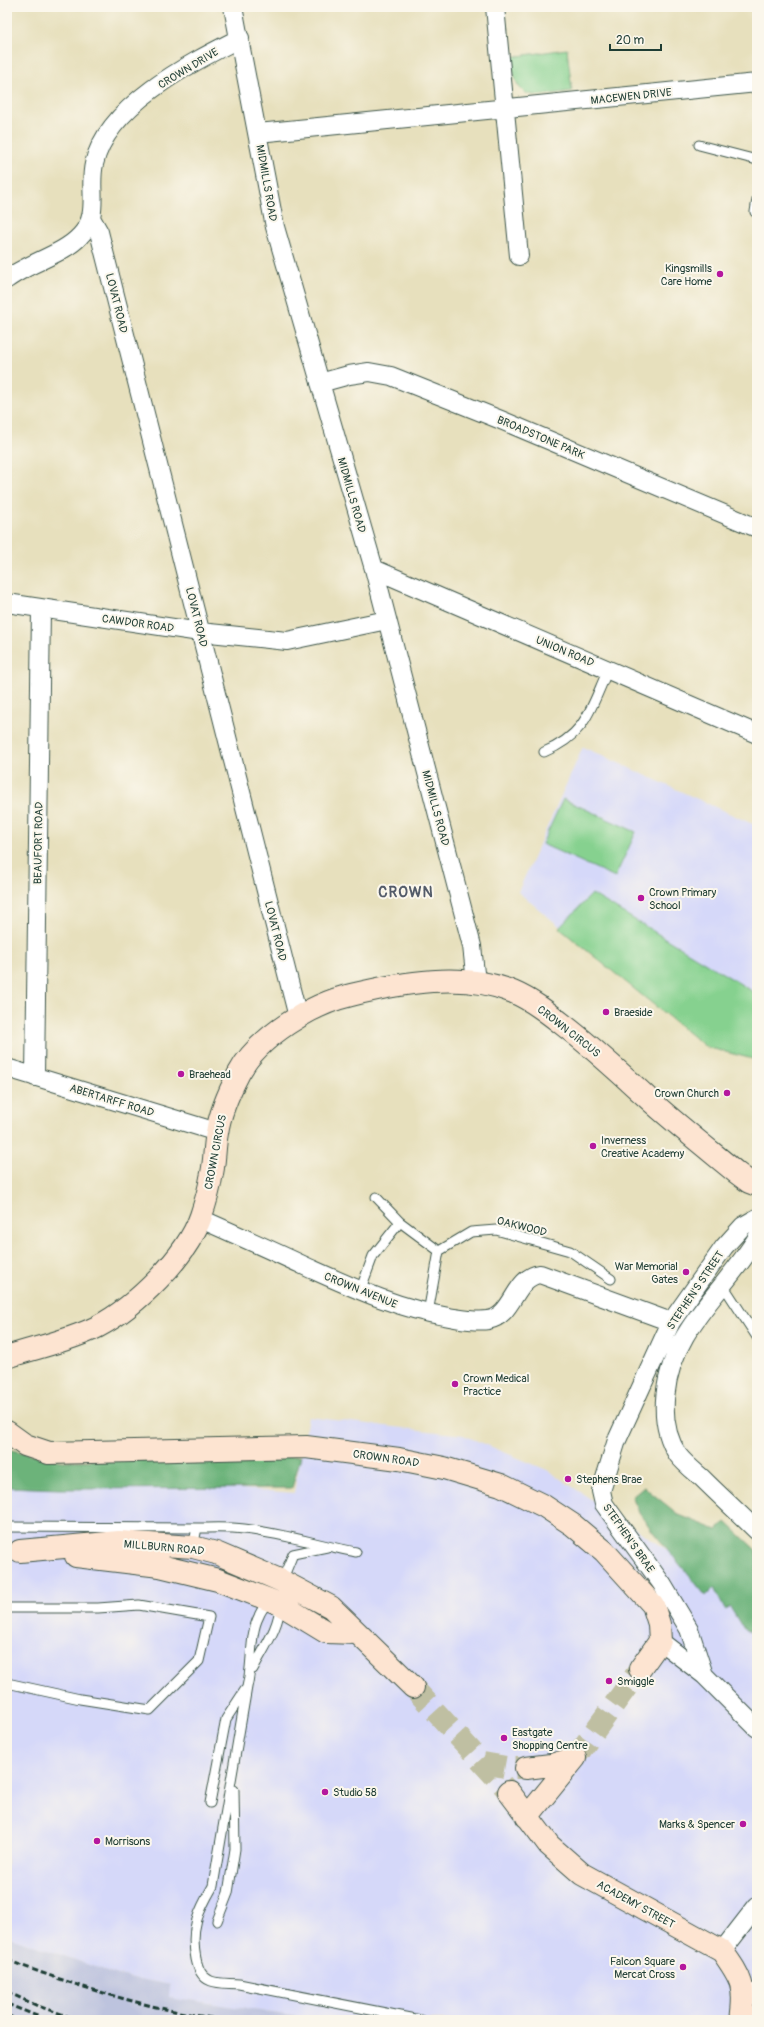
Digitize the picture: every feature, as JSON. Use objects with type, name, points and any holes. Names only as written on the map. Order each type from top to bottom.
[{"type":"street","name":"MIDMILLS ROAD","points":[[232,7],[240,38],[275,228],[374,569],[472,946],[476,982]]},
{"type":"street","points":[[495,7],[519,256]]},
{"type":"street","name":"CROWN DRIVE","points":[[7,279],[17,271],[71,244],[80,236],[91,218],[94,205],[94,165],[101,145],[115,124],[142,97],[170,76],[240,38]]},
{"type":"street","name":"MACEWEN DRIVE","points":[[258,133],[506,109],[757,82]]},
{"type":"street","name":"LOVAT ROAD","points":[[91,218],[99,232],[298,1017]]},
{"type":"street","name":"BROADSTONE PARK","points":[[320,384],[349,375],[363,373],[391,376],[501,420],[757,528]]},
{"type":"street","name":"UNION ROAD","points":[[374,569],[757,734]]},
{"type":"street","name":"CAWDOR ROAD","points":[[7,603],[200,632],[287,641],[387,620]]},
{"type":"street","name":"BEAUFORT ROAD","points":[[35,1077],[41,608]]},
{"type":"street","name":"CROWN CIRCUS","points":[[7,1357],[76,1335],[97,1326],[117,1315],[139,1298],[160,1277],[182,1251],[201,1219],[212,1176],[217,1132],[226,1098],[240,1070],[263,1042],[298,1017],[341,997],[389,986],[430,981],[476,982],[512,991],[542,1008],[599,1053],[676,1122],[749,1182],[757,1185]]},
{"type":"street","name":"ABERTARFF ROAD","points":[[7,1068],[217,1132]]},
{"type":"street","name":"STEPHEN'S STREET","points":[[616,1440],[671,1322],[724,1247],[743,1226],[757,1218]]},
{"type":"street","name":"CROWN AVENUE","points":[[201,1219],[360,1291],[408,1309],[474,1321],[497,1318],[506,1310],[524,1282],[532,1275],[540,1274],[671,1322]]},
{"type":"street","points":[[757,1238],[743,1261],[685,1336],[672,1365],[665,1399],[664,1419],[669,1437],[679,1456],[757,1531]]},
{"type":"street","name":"CROWN ROAD","points":[[7,1432],[25,1445],[48,1453],[306,1447],[399,1459],[444,1468],[501,1485],[544,1506],[573,1525],[604,1550],[653,1605],[660,1624],[660,1641]]},
{"type":"street","name":"STEPHEN'S BRAE","points":[[616,1440],[602,1491],[604,1504],[662,1584],[689,1629],[704,1675]]},
{"type":"street","name":"MILLBURN ROAD","points":[[14,1551],[119,1542],[195,1538],[278,1593],[326,1632],[356,1633],[413,1687]]},
{"type":"street","name":"MILLBURN ROAD","points":[[14,1551],[114,1560],[160,1566],[278,1593]]},
{"type":"street","points":[[640,1669],[660,1641],[704,1675],[757,1728]]},
{"type":"street","points":[[526,1768],[575,1758],[527,1817]]},
{"type":"street","name":"ACADEMY STREET","points":[[509,1792],[549,1845],[582,1874],[722,1951],[736,1971],[748,2008]]},
{"type":"street","points":[[722,1951],[757,1906]]},
{"type":"lane","points":[[699,145],[757,160]]},
{"type":"lane","points":[[754,212],[757,199]]},
{"type":"lane","points":[[544,752],[570,738],[582,726],[608,670]]},
{"type":"lane","points":[[376,1197],[400,1222],[439,1251],[428,1313]]},
{"type":"lane","points":[[360,1291],[373,1256],[400,1222]]},
{"type":"lane","name":"OAKWOOD","points":[[439,1251],[471,1232],[496,1230],[570,1251],[611,1279]]},
{"type":"lane","points":[[723,1285],[757,1337]]},
{"type":"lane","points":[[7,1527],[195,1538],[244,1529],[301,1539],[327,1547],[356,1552]]},
{"type":"lane","points":[[327,1547],[293,1554],[278,1593],[259,1615],[254,1629],[251,1672],[247,1687],[213,1886],[198,1913],[193,1930],[194,1948],[198,1970],[211,1981],[239,1984],[420,2020]]},
{"type":"lane","points":[[251,1672],[273,1631],[280,1614],[278,1593]]},
{"type":"lane","points":[[7,1608],[98,1608],[139,1605],[209,1617],[199,1661],[150,1710],[80,1699],[7,1683]]},
{"type":"lane","points":[[210,1803],[226,1719],[247,1687]]},
{"type":"lane","points":[[217,1921],[228,1892],[235,1849],[233,1770]]},
{"type":"shaded area","name":"Crown Primary School","points":[[583,747],[757,826],[757,1060],[706,1047],[518,892]]},
{"type":"shaded area","points":[[308,1417],[463,1435],[547,1470],[737,1596],[757,1611],[757,2020],[318,2020],[168,1997],[170,1985],[118,1975],[7,1936],[7,1476],[177,1484],[294,1493]]},
{"type":"shaded area","points":[[7,1936],[118,1975],[170,1985],[169,1997],[318,2020],[7,2020]]},
{"type":"green space","points":[[567,49],[572,91],[537,95],[529,94],[522,90],[517,83],[513,72],[511,57]]},
{"type":"green space","points":[[563,799],[636,832],[615,877],[542,844]]},
{"type":"green space","points":[[592,894],[757,994],[757,1060],[706,1047],[559,928]]},
{"type":"green space","points":[[7,1448],[62,1461],[301,1456],[292,1488],[59,1489],[7,1487]]},
{"type":"green space","points":[[644,1487],[679,1515],[717,1530],[726,1522],[757,1551],[757,1639],[741,1625],[730,1607],[725,1610],[714,1588],[706,1596],[653,1532],[639,1512],[632,1497]]},
{"type":"tunnel","points":[[575,1758],[640,1669]]},
{"type":"tunnel","points":[[413,1687],[509,1792]]},
{"type":"tunnel","points":[[483,1763],[511,1768],[526,1768]]},
{"type":"railway","points":[[7,1960],[114,1996],[168,2010],[224,2020]]},
{"type":"railway","points":[[7,1992],[38,2006],[79,2020]]},
{"type":"railway","points":[[7,2004],[47,2020]]},
{"type":"railway","points":[[7,2015],[17,2020]]},
{"type":"place","name":"Kingsmills Care Home","points":[[720,274]]},
{"type":"place","name":"Crown Primary School","points":[[641,898]]},
{"type":"place","name":"Braeside","points":[[606,1012]]},
{"type":"place","name":"Braehead","points":[[181,1074]]},
{"type":"place","name":"Crown Church","points":[[727,1093]]},
{"type":"place","name":"Inverness Creative Academy","points":[[593,1146]]},
{"type":"place","name":"War Memorial Gates","points":[[686,1272]]},
{"type":"place","name":"Crown Medical Practice","points":[[455,1384]]},
{"type":"place","name":"Stephens Brae","points":[[568,1479]]},
{"type":"place","name":"Smiggle","points":[[609,1681]]},
{"type":"place","name":"Eastgate Shopping Centre","points":[[504,1738]]},
{"type":"place","name":"Studio 58","points":[[325,1792]]},
{"type":"place","name":"Marks & Spencer","points":[[743,1824]]},
{"type":"place","name":"Morrisons","points":[[97,1841]]},
{"type":"place","name":"Falcon Square Mercat Cross","points":[[683,1967]]},
{"type":"district","name":"CROWN","points":[[406,892]]}]
